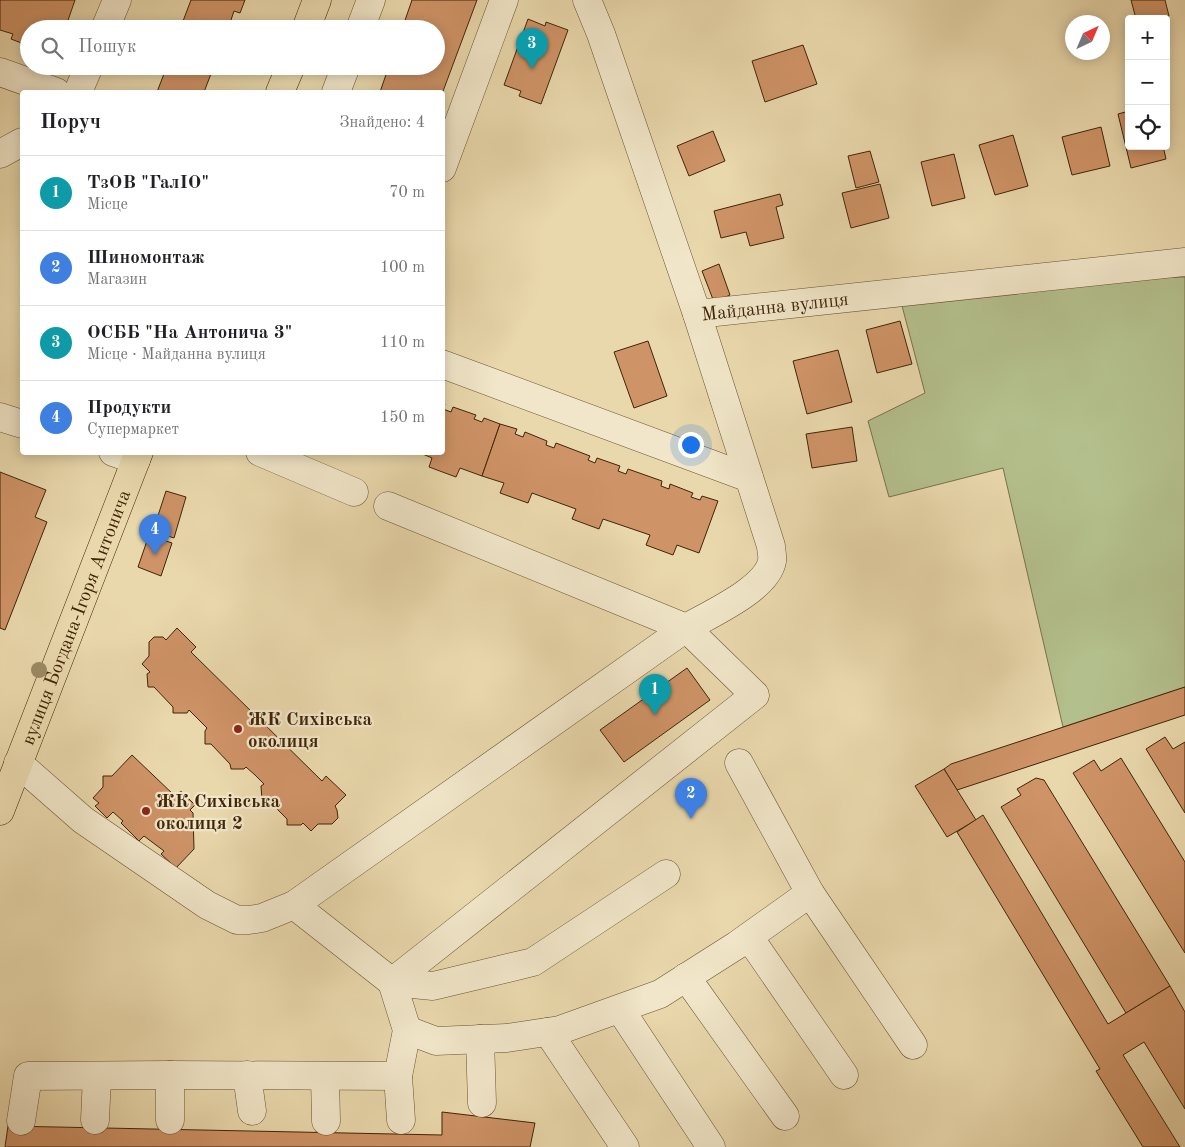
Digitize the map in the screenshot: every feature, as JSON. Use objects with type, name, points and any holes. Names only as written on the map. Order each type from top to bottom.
[{"type":"main road","points":[[309,20],[317,0]]},
{"type":"main road","points":[[281,90],[287,75]]},
{"type":"main road","name":"вулиця Богдана-Ігоря Антонича","points":[[0,811],[129,455]]},
{"type":"street","points":[[109,20],[117,0]]},
{"type":"street","points":[[363,20],[371,0]]},
{"type":"street","points":[[445,160],[504,0]]},
{"type":"street","name":"Майданна вулиця","points":[[588,0],[697,314],[1185,262]]},
{"type":"street","points":[[0,72],[50,90]]},
{"type":"street","points":[[79,90],[85,75]]},
{"type":"street","points":[[337,90],[343,75]]},
{"type":"street","points":[[0,154],[20,143]]},
{"type":"street","points":[[18,763],[83,820],[207,905],[237,920],[249,920],[262,918],[294,905],[686,628],[744,595],[763,580],[772,561],[771,546],[697,314]]},
{"type":"street","points":[[445,365],[749,478]]},
{"type":"street","points":[[0,417],[20,423]]},
{"type":"street","points":[[267,455],[354,492]]},
{"type":"street","points":[[388,506],[686,628],[755,695],[392,982]]},
{"type":"street","points":[[739,762],[810,893],[913,1044]]},
{"type":"street","points":[[294,905],[392,982],[433,986],[533,962],[666,874]]},
{"type":"street","points":[[407,1030],[436,1041],[507,1038],[560,1030],[660,994],[749,937],[810,893]]},
{"type":"street","points":[[749,937],[844,1075]]},
{"type":"street","points":[[686,977],[784,1116]]},
{"type":"street","points":[[392,982],[407,1030],[398,1076],[401,1120]]},
{"type":"street","points":[[620,1009],[711,1147]]},
{"type":"street","points":[[548,1032],[625,1147]]},
{"type":"street","points":[[480,1039],[482,1103]]},
{"type":"street","points":[[21,1121],[28,1076],[170,1074],[398,1076]]},
{"type":"street","points":[[170,1074],[170,1120]]},
{"type":"street","points":[[247,1075],[252,1111]]},
{"type":"street","points":[[95,1120],[97,1076]]},
{"type":"street","points":[[326,1076],[326,1121]]},
{"type":"green space","points":[[1185,277],[1185,687],[1063,727],[1003,468],[889,497],[868,421],[925,393],[901,302],[1083,280]]},
{"type":"building","points":[[0,0],[75,0],[68,20],[20,20],[20,42],[11,39],[13,34],[0,30]]},
{"type":"building","points":[[191,0],[245,0],[240,13],[234,11],[231,20],[183,20]]},
{"type":"building","points":[[412,0],[477,0],[443,90],[381,90],[386,75],[445,75],[445,20],[405,20]]},
{"type":"building","points":[[1131,0],[1165,0],[1169,15],[1135,15]]},
{"type":"building","points":[[528,19],[545,26],[546,22],[568,30],[541,104],[519,96],[521,91],[504,85]]},
{"type":"building","points":[[803,45],[817,84],[765,102],[752,61]]},
{"type":"building","points":[[164,75],[211,75],[205,90],[158,90]]},
{"type":"building","points":[[1125,112],[1125,143],[1118,114]]},
{"type":"building","points":[[1101,127],[1110,166],[1072,175],[1062,137]]},
{"type":"building","points":[[713,131],[725,161],[689,176],[677,146]]},
{"type":"building","points":[[1013,135],[1028,186],[995,195],[979,145]]},
{"type":"building","points":[[1127,150],[1164,150],[1166,159],[1131,168]]},
{"type":"building","points":[[870,151],[879,182],[856,188],[848,156]]},
{"type":"building","points":[[954,154],[965,198],[932,206],[921,162]]},
{"type":"building","points":[[880,184],[889,218],[851,228],[842,193]]},
{"type":"building","points":[[780,194],[783,205],[776,207],[784,238],[750,246],[746,232],[721,238],[714,211]]},
{"type":"building","points":[[719,264],[730,295],[714,302],[702,271]]},
{"type":"building","points":[[900,321],[912,364],[877,373],[866,330]]},
{"type":"building","points":[[648,341],[667,396],[634,408],[614,352]]},
{"type":"building","points":[[838,350],[852,402],[807,414],[793,361]]},
{"type":"building","points":[[453,407],[476,415],[474,419],[482,422],[484,418],[500,424],[482,476],[460,468],[456,477],[429,467],[432,458],[425,455],[445,455],[445,410],[451,412]]},
{"type":"building","points":[[500,424],[517,429],[515,434],[523,437],[525,432],[547,441],[546,445],[554,448],[556,443],[590,456],[588,460],[595,463],[597,458],[620,466],[618,471],[626,474],[628,469],[662,481],[661,486],[669,489],[670,484],[693,493],[691,497],[700,500],[702,496],[718,501],[699,553],[677,545],[673,555],[646,545],[650,535],[603,519],[599,529],[572,519],[576,509],[532,493],[528,503],[500,493],[504,483],[482,476]]},
{"type":"building","points":[[852,427],[857,461],[812,468],[806,434]]},
{"type":"building","points":[[0,472],[46,490],[35,517],[47,522],[5,630],[0,628]]},
{"type":"building","points":[[166,491],[186,497],[174,538],[153,531]]},
{"type":"building","points":[[149,535],[172,543],[161,576],[138,567]]},
{"type":"building","name":"ЖК Сихівська околиця","points":[[177,628],[196,647],[191,652],[322,781],[326,776],[346,795],[335,806],[338,818],[332,824],[318,824],[311,831],[303,823],[301,825],[287,825],[287,819],[268,800],[262,800],[261,786],[264,784],[255,775],[246,767],[244,769],[231,769],[230,764],[211,744],[205,744],[205,731],[207,728],[189,710],[187,713],[173,713],[173,707],[154,687],[148,687],[147,674],[150,672],[142,664],[149,656],[149,642],[154,637],[163,637],[166,640]]},
{"type":"building","points":[[687,668],[710,700],[624,762],[600,730]]},
{"type":"building","points":[[1185,687],[1185,715],[957,790],[944,769],[951,764]]},
{"type":"building","points":[[1165,737],[1173,749],[1185,742],[1185,813],[1146,749]]},
{"type":"building","name":"ЖК Сихівська околиця 2","points":[[132,755],[175,796],[181,791],[195,805],[190,810],[193,813],[194,849],[176,868],[161,854],[164,851],[144,836],[139,841],[113,812],[107,818],[95,806],[99,803],[93,798],[103,787],[103,776],[112,776]]},
{"type":"building","points":[[1121,758],[1185,862],[1185,953],[1073,773],[1094,760],[1101,771]]},
{"type":"building","points":[[944,769],[976,820],[947,837],[915,786]]},
{"type":"building","points":[[1036,778],[1044,780],[1170,986],[1126,1013],[1001,807],[1021,795],[1017,789]]},
{"type":"building","points":[[983,815],[1108,1024],[1170,986],[1185,1012],[1185,1109],[1144,1042],[1123,1055],[1180,1147],[1143,1147],[1096,1071],[1100,1069],[957,832]]},
{"type":"building","points":[[442,1112],[535,1123],[530,1147],[5,1147],[8,1126],[442,1135]]},
{"type":"place","name":"ОСББ \"На Антонича 3\"","points":[[532,69]]},
{"type":"place","name":"Продукти","points":[[155,555]]},
{"type":"place","name":"ТзОВ \"ГалІО\"","points":[[655,715]]},
{"type":"place","name":"ЖК Сихівська околиця","points":[[238,729]]},
{"type":"place","name":"ЖК Сихівська околиця 2","points":[[146,811]]},
{"type":"place","name":"Шиномонтаж","points":[[691,819]]}]
